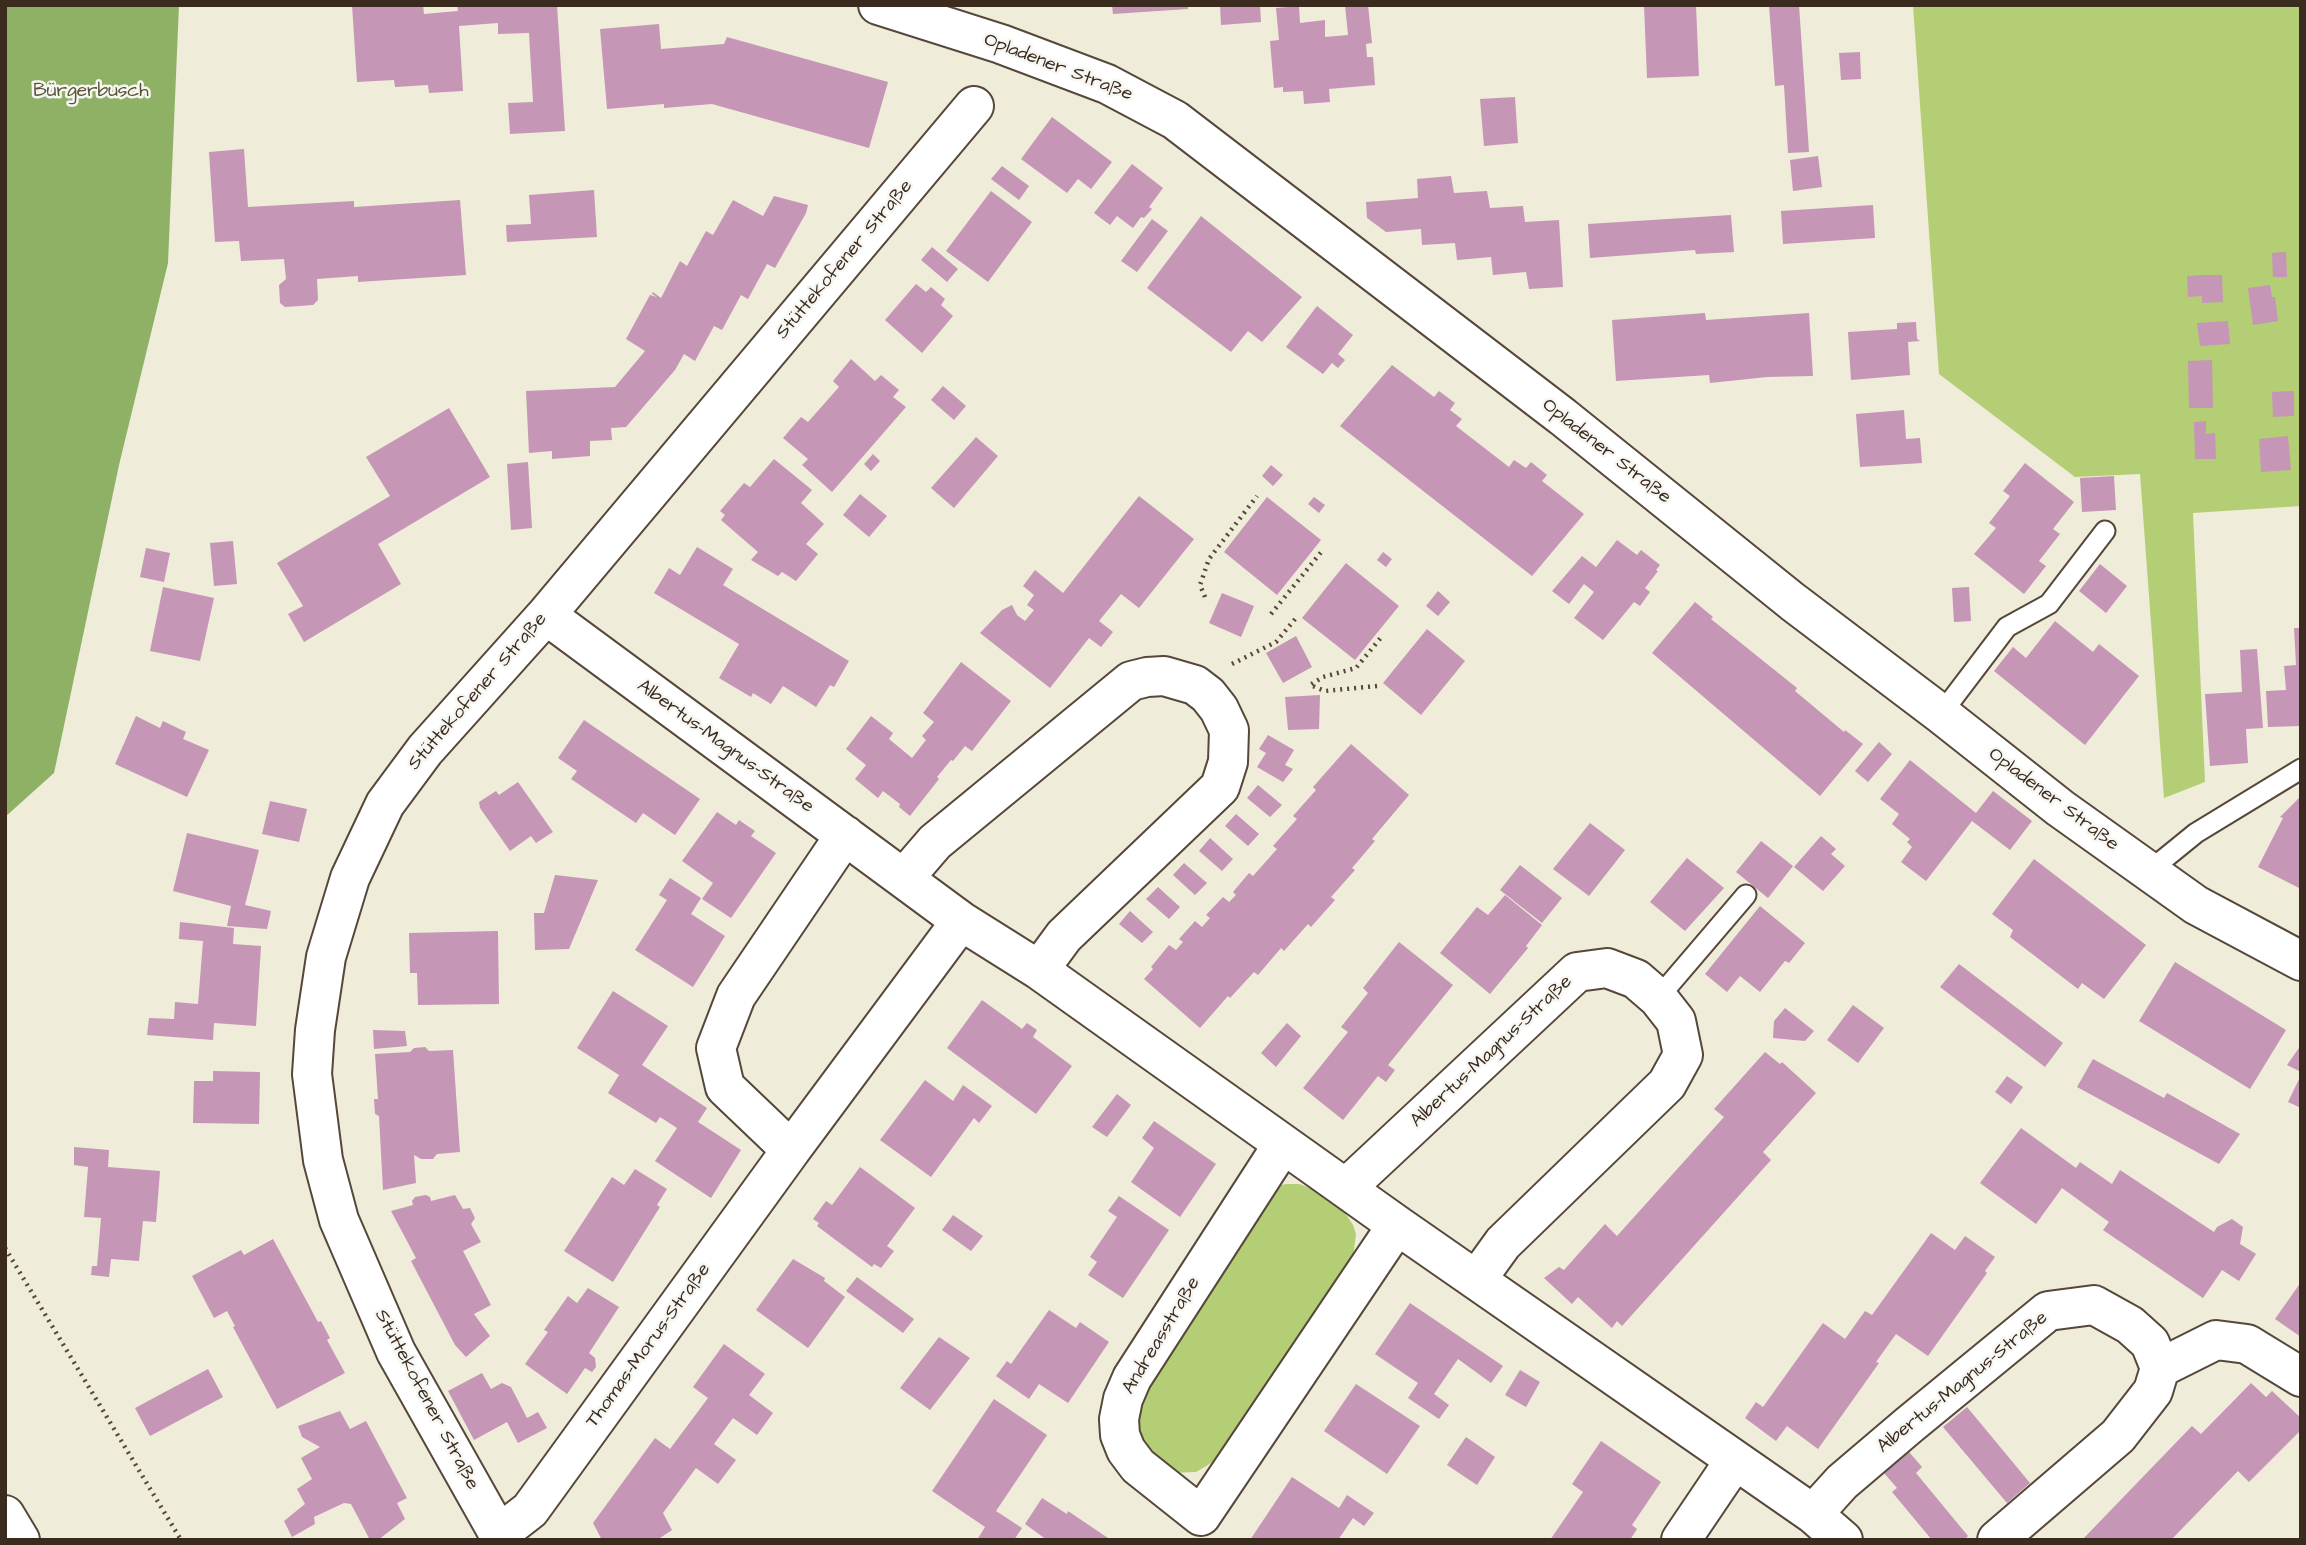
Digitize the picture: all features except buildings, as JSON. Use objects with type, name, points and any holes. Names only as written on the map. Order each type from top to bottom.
[{"type":"street","name":"Opladener Straße","points":[[878,5],[1001,44],[1107,83],[1175,120],[1552,408],[1793,601],[2060,808],[2196,905],[2301,961]]},
{"type":"street","name":"Stüttekofener Straße","points":[[500,1537],[396,1352],[339,1220],[323,1160],[312,1074],[315,1030],[327,957],[350,878],[385,804],[425,750],[546,615],[974,106]]},
{"type":"street","name":"Albertus-Magnus-Straße","points":[[546,615],[961,921],[1039,970],[1397,1225],[1813,1514],[1843,1540]]},
{"type":"street","points":[[904,878],[935,842],[1131,681],[1164,676],[1195,685],[1208,695],[1219,709],[1229,730],[1228,762],[1220,787],[1064,936],[1039,970]]},
{"type":"street","points":[[790,1150],[725,1087],[716,1048],[736,996],[845,835]]},
{"type":"street","name":"Thomas-Morus-Straße","points":[[500,1537],[530,1510],[790,1150],[961,921]]},
{"type":"street","name":"Albertus-Magnus-Straße","points":[[1346,1188],[1577,972],[1607,968],[1636,979],[1658,998],[1676,1021],[1683,1055],[1667,1084],[1503,1243],[1477,1279]]},
{"type":"street","name":"Andreasstraße","points":[[1283,1144],[1132,1378],[1123,1399],[1119,1419],[1120,1435],[1126,1450],[1193,1528],[1397,1225]]},
{"type":"street","name":"Albertus-Magnus-Straße","points":[[1813,1514],[1842,1482],[2048,1311],[2094,1305],[2130,1325],[2150,1343],[2160,1368]]},
{"type":"street","points":[[1997,1540],[2118,1436],[2153,1391],[2160,1368],[2216,1340],[2247,1344],[2301,1377]]},
{"type":"street","points":[[1681,1540],[1735,1460]]},
{"type":"street","points":[[5,1515],[20,1540]]},
{"type":"lane","points":[[1941,714],[2007,627],[2049,604],[2105,531]]},
{"type":"lane","points":[[2148,872],[2196,833],[2301,769]]},
{"type":"lane","points":[[1658,998],[1746,895]]},
{"type":"path","points":[[1205,597],[1200,585],[1209,559],[1257,496]]},
{"type":"path","points":[[1271,614],[1322,551]]},
{"type":"path","points":[[1232,664],[1276,642],[1296,618]]},
{"type":"path","points":[[1377,686],[1325,691],[1310,685],[1323,677],[1356,668],[1383,635]]},
{"type":"path","points":[[5,1248],[181,1540]]},
{"type":"green space","name":"Bürgerbusch","points":[[5,5],[179,5],[168,263],[119,465],[54,773],[5,817]]},
{"type":"green space","points":[[1913,5],[2301,5],[2301,506],[2193,513],[2205,782],[2164,798],[2140,474],[2075,477],[1939,374]]},
{"type":"green space","points":[[1299,1184],[1320,1192],[1341,1207],[1356,1234],[1353,1257],[1213,1462],[1196,1472],[1171,1473],[1148,1458],[1132,1421],[1133,1411],[1273,1187]]}]
